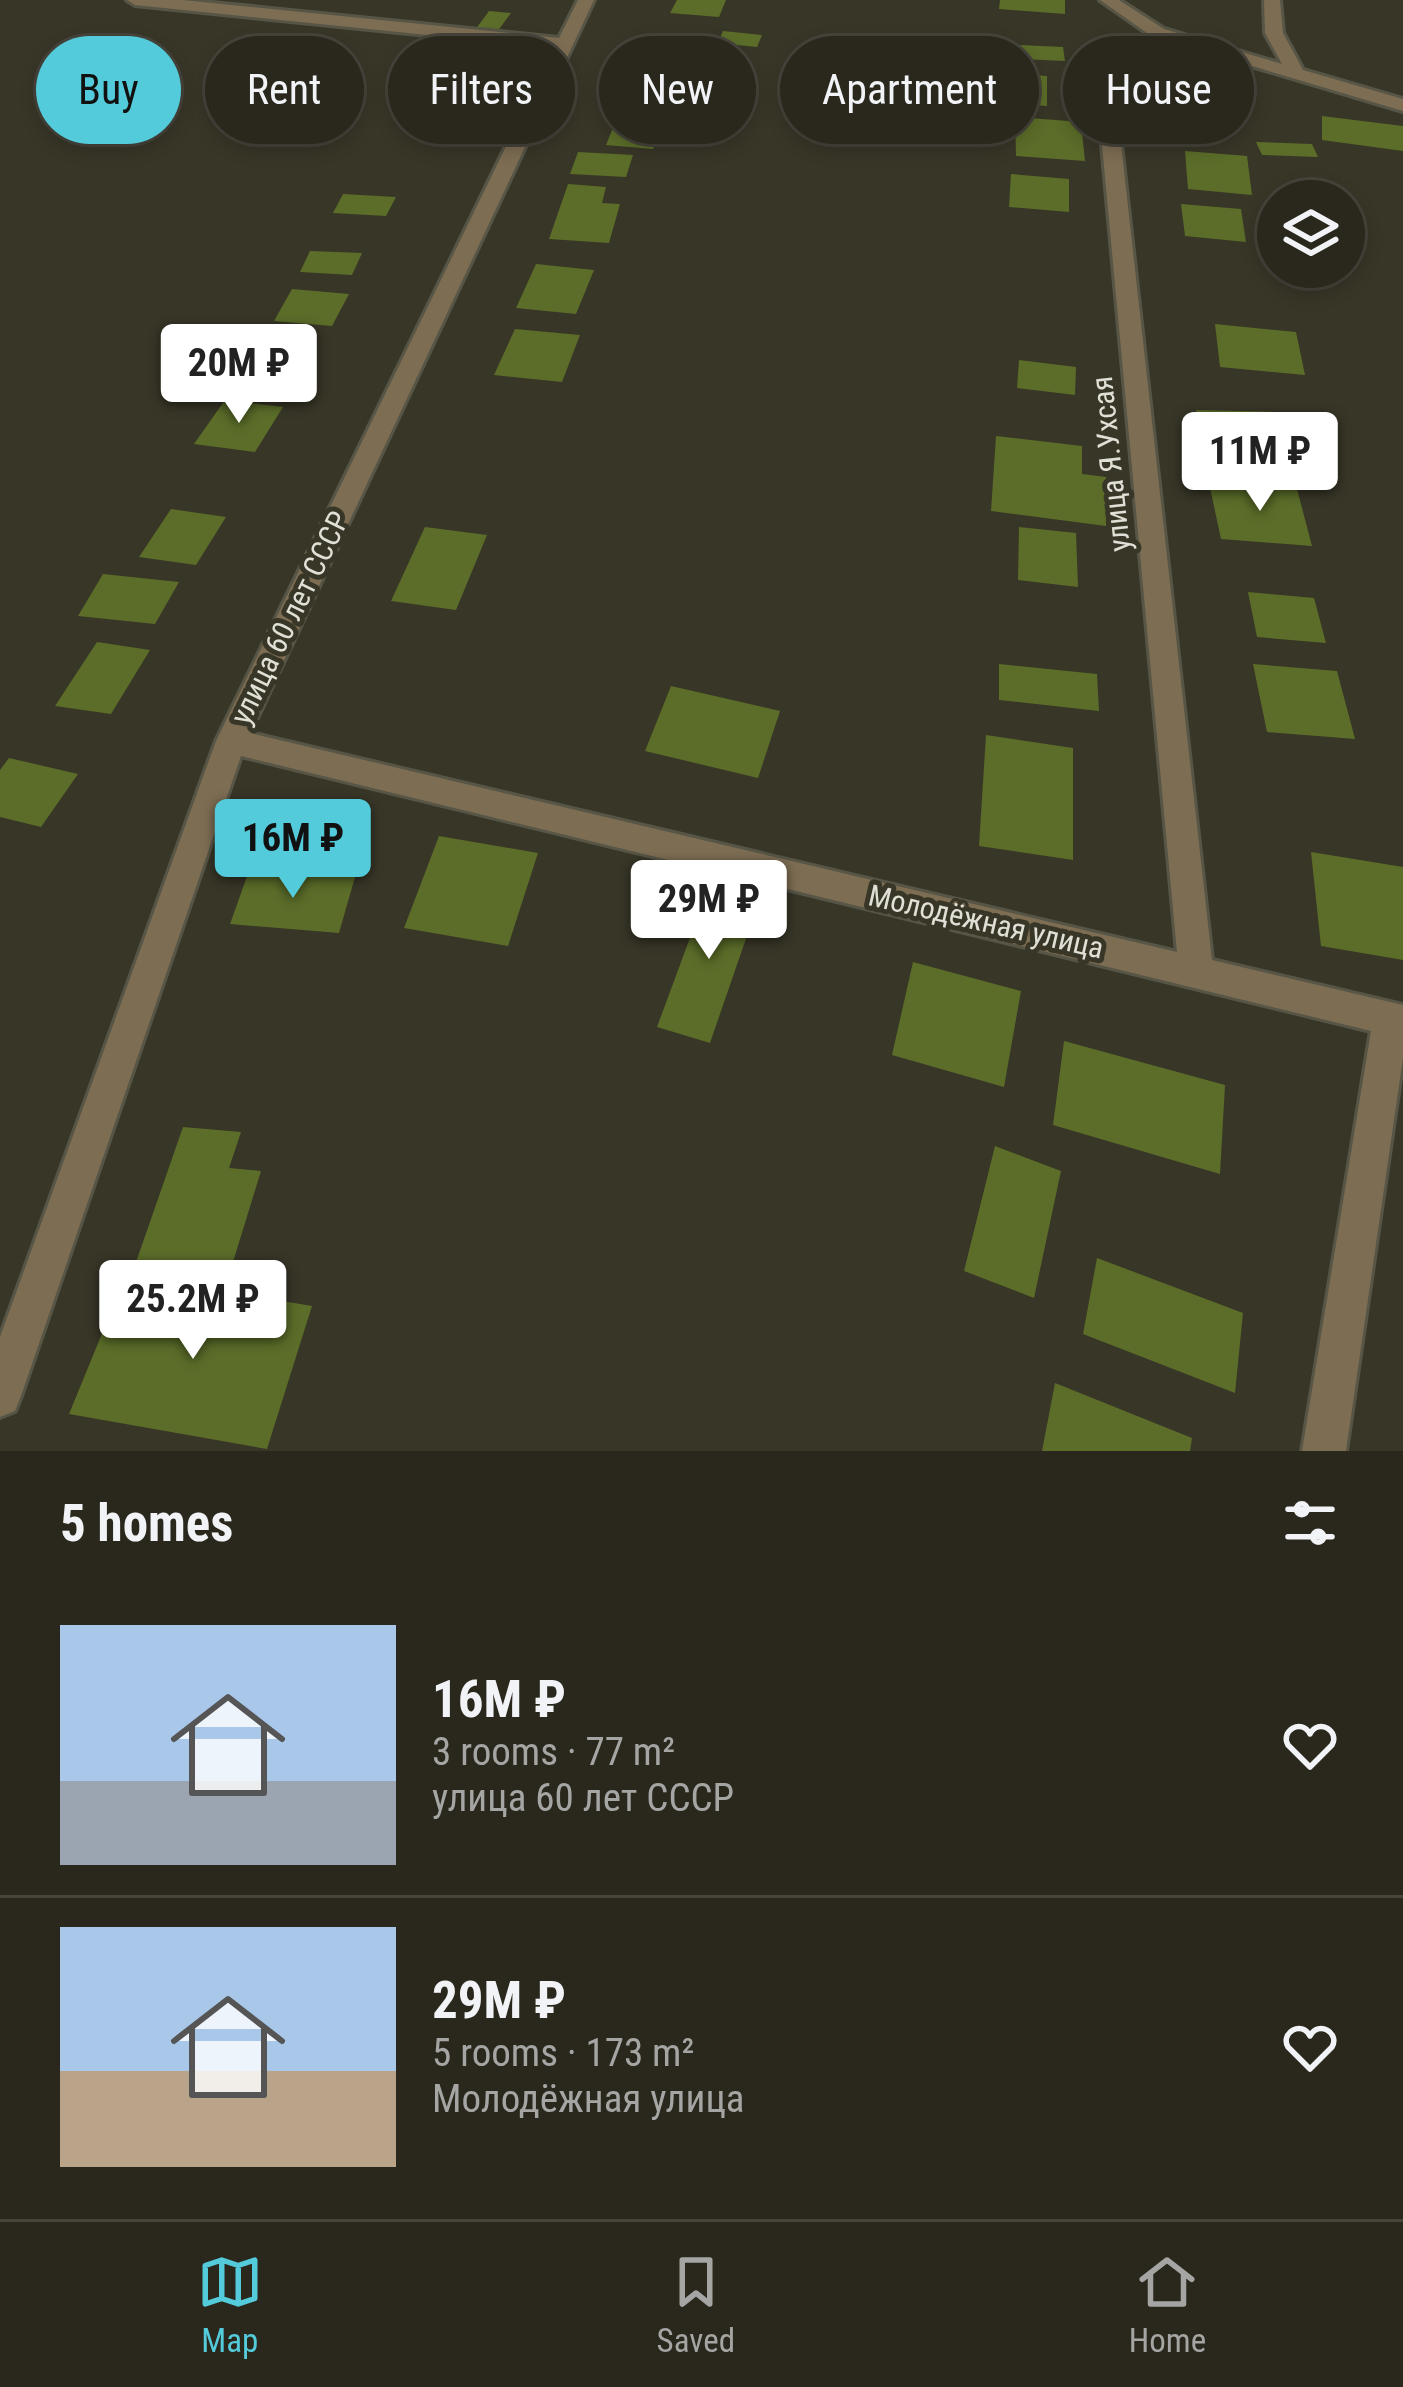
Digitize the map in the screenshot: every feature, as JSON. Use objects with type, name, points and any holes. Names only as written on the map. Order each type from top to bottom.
[{"type":"street","points":[[135,0],[486,36]]},
{"type":"street","name":"улица 60 лет СССР","points":[[568,36],[586,0]]},
{"type":"street","points":[[1108,0],[1158,33],[1403,105]]},
{"type":"street","points":[[1271,0],[1274,33],[1298,77]]},
{"type":"street","name":"улица Я.Ухсая","points":[[1158,33],[1105,80],[1196,972]]},
{"type":"street","name":"улица 60 лет СССР","points":[[0,1396],[231,741],[516,144]]},
{"type":"street","name":"Молодёжная улица","points":[[231,741],[1397,1021],[1324,1451]]},
{"type":"building","points":[[677,0],[726,0],[719,17],[670,13]]},
{"type":"building","points":[[1000,0],[1065,0],[1065,14],[999,9]]},
{"type":"building","points":[[489,11],[511,13],[497,32],[475,30]]},
{"type":"building","points":[[723,31],[762,35],[757,47],[756,36],[721,36]]},
{"type":"building","points":[[1039,46],[1063,47],[1063,61],[1039,60]]},
{"type":"building","points":[[1039,75],[1047,76],[1047,106],[1039,105]]},
{"type":"building","points":[[1322,116],[1403,126],[1403,151],[1322,140]]},
{"type":"building","points":[[1039,119],[1063,121],[1063,144],[1083,144],[1085,161],[1016,156],[1016,144],[1039,144]]},
{"type":"building","points":[[1256,142],[1312,144],[1318,157],[1262,155]]},
{"type":"building","points":[[606,144],[655,144],[653,149]]},
{"type":"building","points":[[1185,151],[1247,156],[1252,195],[1188,189]]},
{"type":"building","points":[[578,152],[633,155],[626,177],[570,174]]},
{"type":"building","points":[[1011,174],[1069,179],[1069,212],[1009,207]]},
{"type":"building","points":[[568,184],[606,187],[602,203],[620,204],[609,243],[549,239]]},
{"type":"building","points":[[343,194],[396,197],[386,216],[333,213]]},
{"type":"building","points":[[1181,204],[1241,209],[1246,242],[1185,236]]},
{"type":"building","points":[[310,251],[362,253],[352,275],[300,272]]},
{"type":"building","points":[[536,264],[594,270],[576,314],[516,308]]},
{"type":"building","points":[[292,289],[349,294],[332,326],[274,321]]},
{"type":"building","points":[[1215,324],[1296,332],[1305,375],[1220,367]]},
{"type":"building","points":[[211,326],[245,329],[239,338],[312,344],[300,366],[192,356]]},
{"type":"building","points":[[515,329],[580,335],[562,382],[494,375]]},
{"type":"building","points":[[1019,360],[1076,367],[1075,395],[1017,388]]},
{"type":"building","points":[[225,400],[283,407],[255,452],[194,444]]},
{"type":"building","points":[[1196,410],[1278,412],[1300,469],[1214,467]]},
{"type":"building","points":[[996,436],[1082,446],[1082,474],[1106,477],[1106,526],[991,511]]},
{"type":"building","points":[[1209,483],[1297,489],[1312,546],[1221,539]]},
{"type":"building","points":[[171,509],[226,517],[196,565],[139,557]]},
{"type":"building","points":[[425,527],[487,535],[456,610],[391,601]]},
{"type":"building","points":[[1019,527],[1076,533],[1078,587],[1018,580]]},
{"type":"building","points":[[103,574],[179,582],[155,624],[78,616]]},
{"type":"building","points":[[1248,592],[1314,598],[1326,643],[1257,637]]},
{"type":"building","points":[[97,642],[150,650],[111,714],[55,706]]},
{"type":"building","points":[[999,664],[1097,674],[1099,711],[999,700]]},
{"type":"building","points":[[1253,664],[1337,671],[1355,739],[1267,732]]},
{"type":"building","points":[[671,686],[780,711],[758,778],[645,751]]},
{"type":"building","points":[[986,735],[1073,748],[1073,860],[979,846]]},
{"type":"building","points":[[9,758],[78,774],[41,827],[0,817],[0,770]]},
{"type":"building","points":[[439,836],[538,853],[508,946],[404,928]]},
{"type":"building","points":[[1311,852],[1403,867],[1403,960],[1321,946]]},
{"type":"building","points":[[250,868],[355,877],[339,933],[230,924]]},
{"type":"building","points":[[711,881],[761,895],[710,1043],[657,1027]]},
{"type":"building","points":[[913,962],[1021,991],[1004,1087],[892,1055]]},
{"type":"building","points":[[1064,1041],[1225,1085],[1220,1174],[1053,1125]]},
{"type":"building","points":[[183,1127],[241,1132],[229,1168],[261,1171],[229,1275],[135,1265]]},
{"type":"building","points":[[995,1146],[1061,1171],[1034,1298],[964,1271]]},
{"type":"building","points":[[1097,1258],[1243,1313],[1235,1393],[1083,1334]]},
{"type":"building","points":[[126,1275],[312,1306],[267,1449],[69,1414]]},
{"type":"building","points":[[1055,1383],[1192,1438],[1190,1451],[1042,1451]]}]
